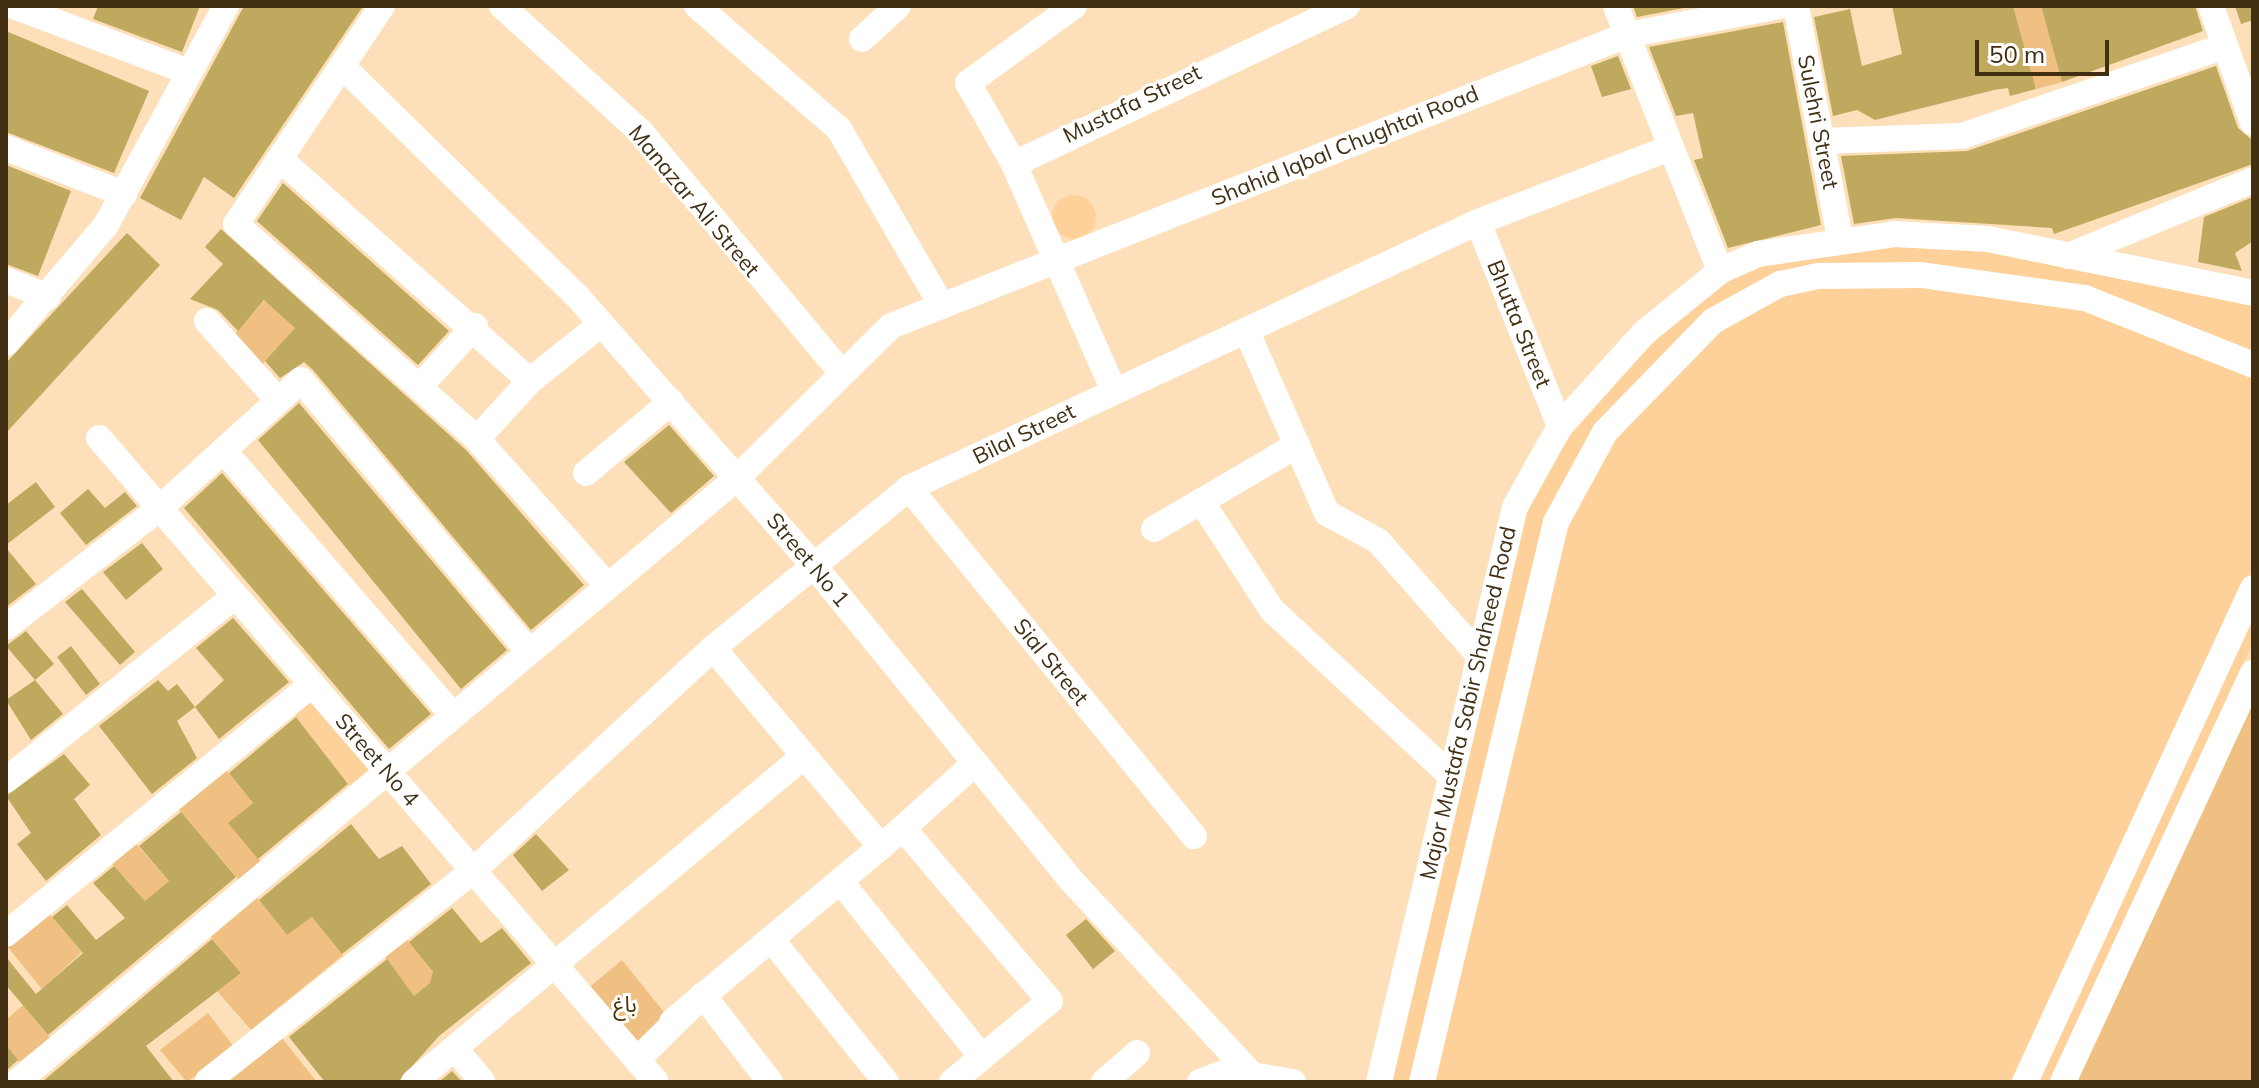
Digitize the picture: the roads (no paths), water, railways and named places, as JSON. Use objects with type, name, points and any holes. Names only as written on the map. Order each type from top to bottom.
[{"type":"street","points":[[14,6],[74,16],[189,72]]},
{"type":"street","points":[[6,343],[48,297],[124,194],[226,6]]},
{"type":"street","points":[[382,6],[236,224],[421,385],[477,439],[608,586]]},
{"type":"street","name":"Manazar Ali Street","points":[[502,6],[641,132],[842,373]]},
{"type":"street","points":[[697,6],[839,129],[942,306]]},
{"type":"street","points":[[862,39],[898,6]]},
{"type":"street","points":[[1074,6],[968,83],[1014,164],[1060,259],[1114,391]]},
{"type":"street","name":"Mustafa Street","points":[[1014,164],[1347,6]]},
{"type":"street","points":[[1616,6],[1720,271]]},
{"type":"street","name":"Shahid Iqbal Chughtai Road","points":[[17,1082],[737,478],[891,326],[1627,35],[1780,6]]},
{"type":"street","name":"Sulehri Street","points":[[1796,6],[1840,238]]},
{"type":"street","points":[[2211,6],[2253,123]]},
{"type":"street","points":[[1821,141],[1962,136],[2225,46]]},
{"type":"street","name":"Street No 1","points":[[342,66],[601,324],[814,566],[974,764],[1154,976],[1251,1074]]},
{"type":"street","points":[[6,148],[124,194]]},
{"type":"street","name":"Bilal Street","points":[[208,1081],[473,871],[713,648],[909,488],[1478,222],[1670,148]]},
{"type":"street","points":[[280,159],[475,326],[530,381]]},
{"type":"street","points":[[2068,256],[2253,180]]},
{"type":"street","name":"Bhutta Street","points":[[1478,222],[1560,426]]},
{"type":"street","name":"Major Mustafa Sabir Shaheed Road","points":[[1379,1082],[1515,507],[1560,426],[1644,333],[1720,271],[1758,254],[1840,238],[1931,234],[2068,256],[2253,293]]},
{"type":"street","points":[[1422,1082],[1556,522],[1605,432],[1713,321],[1780,284],[1819,276],[1921,275],[2085,298],[2253,365]]},
{"type":"street","points":[[6,280],[48,297]]},
{"type":"street","points":[[207,321],[277,399]]},
{"type":"street","points":[[477,439],[530,381],[601,324]]},
{"type":"street","points":[[421,385],[475,326]]},
{"type":"street","points":[[1247,332],[1327,513],[1378,541],[1478,654]]},
{"type":"street","points":[[6,627],[160,508],[296,382],[308,386],[529,652]]},
{"type":"street","points":[[586,473],[671,402]]},
{"type":"street","name":"Street No 4","points":[[99,438],[656,1082]]},
{"type":"street","points":[[1154,529],[1297,445]]},
{"type":"street","points":[[224,451],[453,715]]},
{"type":"street","name":"Sial Street","points":[[909,488],[1194,836]]},
{"type":"street","points":[[1201,501],[1272,610],[1450,775]]},
{"type":"street","points":[[2025,1082],[2253,588]]},
{"type":"street","points":[[6,780],[235,596]]},
{"type":"street","points":[[713,648],[881,847]]},
{"type":"street","points":[[2063,1082],[2253,673]]},
{"type":"street","points":[[6,934],[312,684]]},
{"type":"street","points":[[414,1082],[558,969],[804,756]]},
{"type":"street","points":[[672,1022],[881,847],[974,764]]},
{"type":"street","points":[[903,828],[1050,1001],[952,1082]]},
{"type":"street","points":[[840,881],[982,1057]]},
{"type":"street","points":[[771,939],[886,1082]]},
{"type":"street","points":[[637,1060],[703,995]]},
{"type":"street","points":[[703,995],[770,1082]]},
{"type":"street","points":[[455,1049],[483,1082]]},
{"type":"street","points":[[1104,1082],[1137,1053]]},
{"type":"street","points":[[1200,1082],[1219,1071],[1293,1082]]},
{"type":"park label","name":"باغ","points":[[625,1005]]}]
